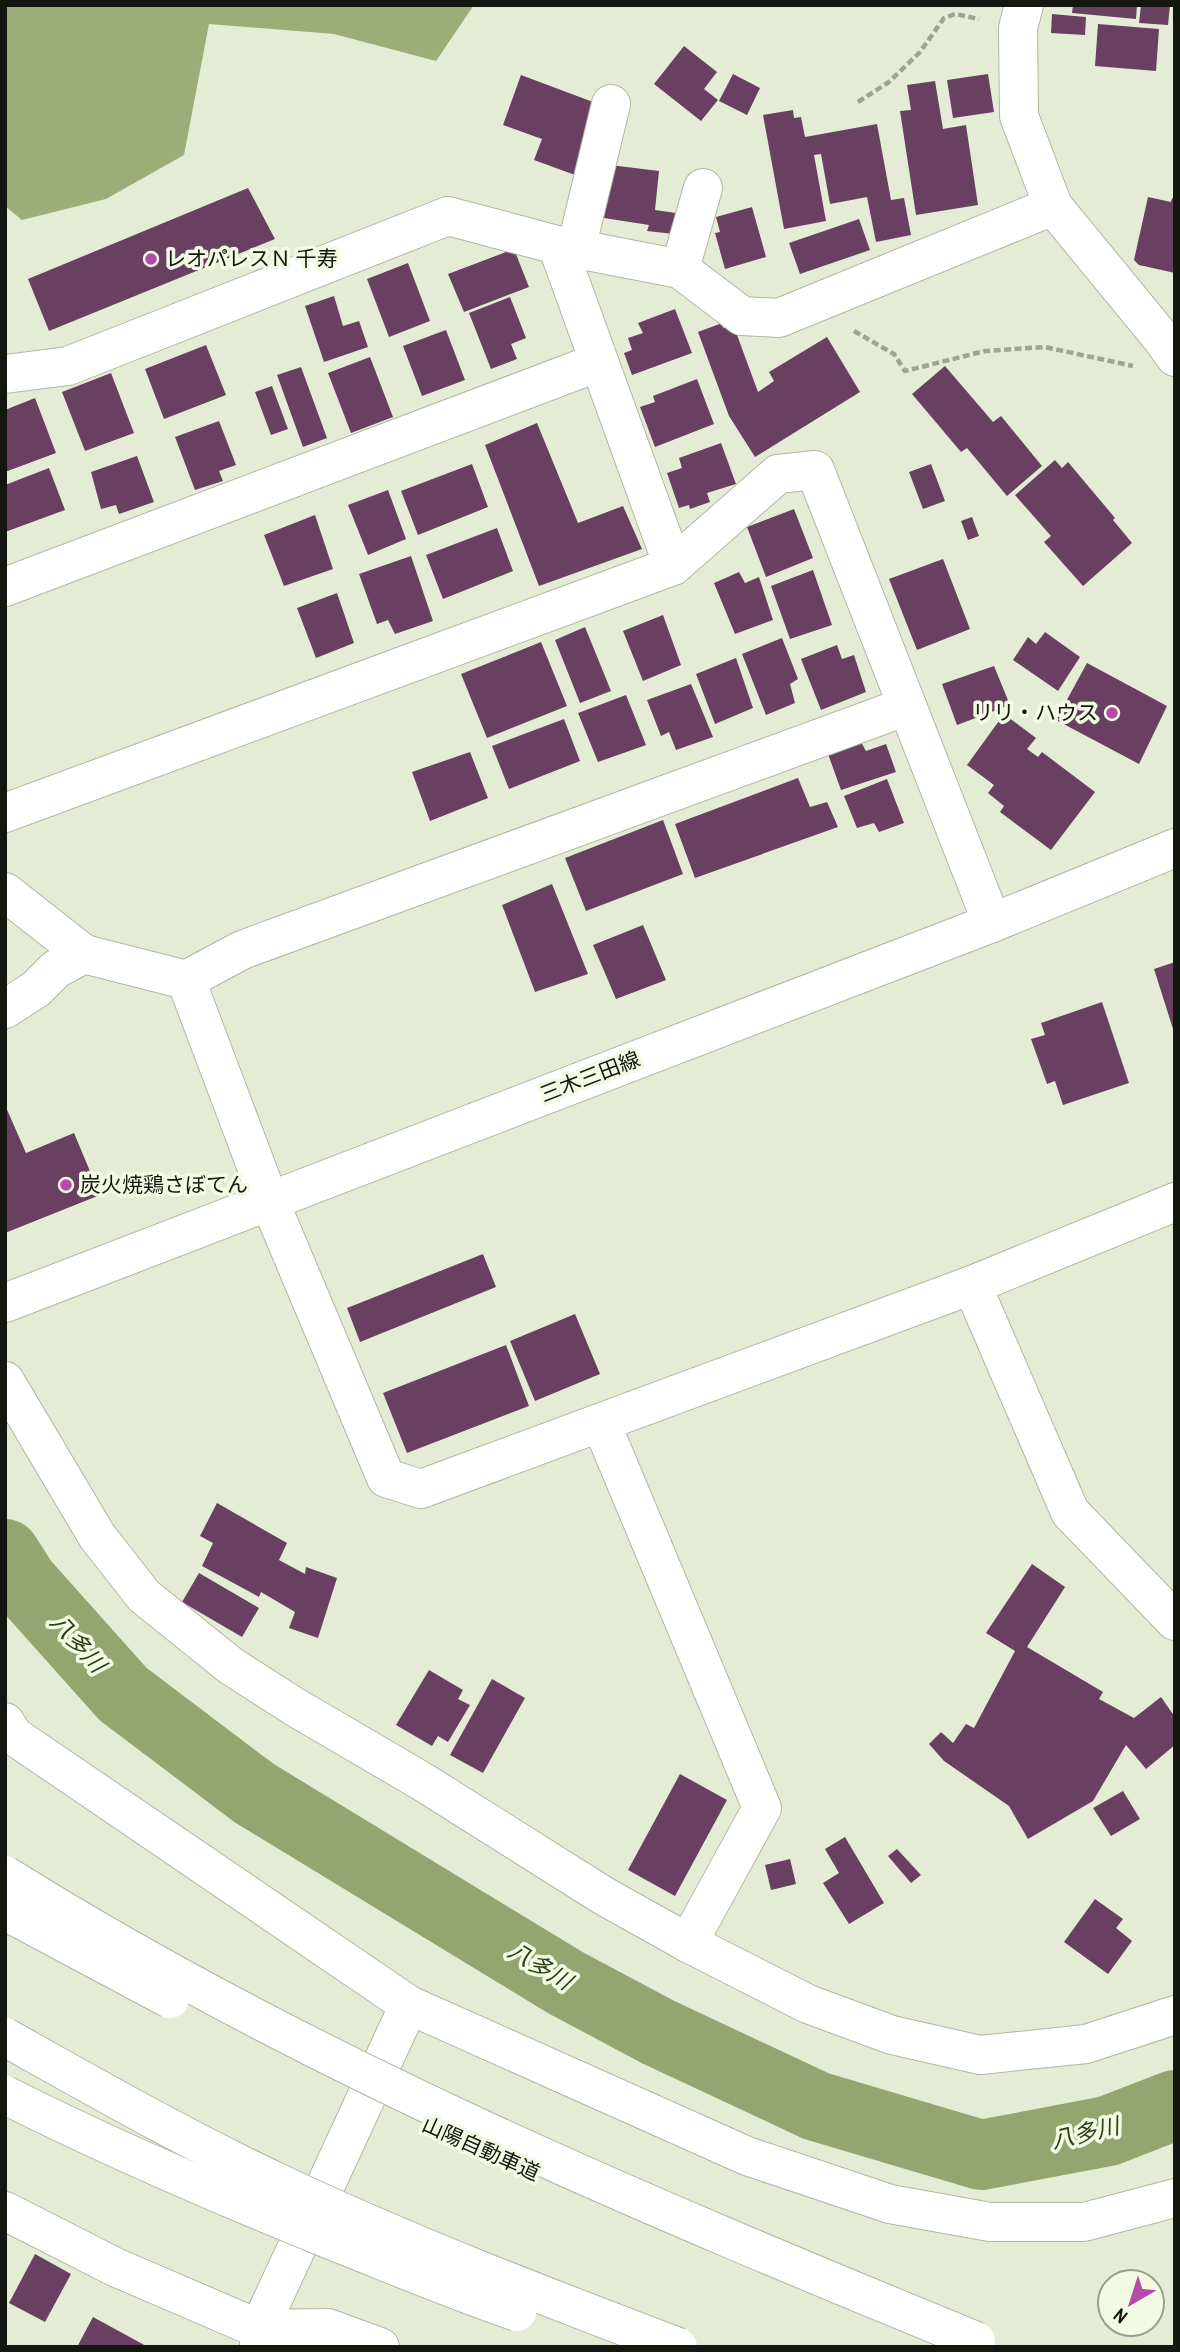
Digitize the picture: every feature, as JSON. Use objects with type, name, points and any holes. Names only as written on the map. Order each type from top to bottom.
[{"type":"main road","points":[[1021,17],[1018,116],[1053,206],[1175,357]]},
{"type":"main road","points":[[611,104],[567,247],[599,362],[673,566]]},
{"type":"main road","points":[[680,269],[703,188]]},
{"type":"main road","points":[[5,374],[68,366],[448,216],[567,247],[680,269],[742,316],[779,318],[1053,206]]},
{"type":"main road","points":[[5,587],[599,362]]},
{"type":"main road","points":[[5,813],[673,566],[778,474],[815,470],[992,923]]},
{"type":"main road","points":[[5,892],[84,954],[186,980],[242,950],[907,706]]},
{"type":"main road","name":"三木三田線","points":[[5,1303],[992,923],[1175,848]]},
{"type":"main road","points":[[5,1009],[36,989],[56,969],[84,954]]},
{"type":"main road","points":[[186,980],[269,1200],[386,1478],[421,1489],[972,1285],[1175,1202]]},
{"type":"main road","points":[[972,1285],[1070,1512],[1175,1621]]},
{"type":"main road","points":[[5,1381],[97,1536],[144,1596],[231,1667],[423,1782],[604,1896],[688,1943],[808,2004],[892,2035],[980,2055],[1086,2044],[1175,2015]]},
{"type":"main road","points":[[601,1423],[762,1808],[688,1943]]},
{"type":"main road","points":[[5,1722],[14,1736],[409,2005],[747,2156],[890,2204],[990,2222],[1084,2221],[1175,2198]]},
{"type":"main road","name":"山陽自動車道","points":[[5,1875],[270,2027],[495,2134],[716,2234],[976,2341],[726,2253],[485,2152],[260,2047],[5,1911]]},
{"type":"main road","points":[[259,2338],[409,2005]]},
{"type":"main road","points":[[5,2037],[280,2184],[479,2271],[677,2347]]},
{"type":"main road","points":[[5,2095],[54,2120],[262,2212],[468,2295],[619,2347]]},
{"type":"main road","points":[[5,2211],[259,2338],[328,2328],[380,2347]]},
{"type":"path","points":[[858,102],[889,82],[920,52],[944,18],[955,14],[1021,17]]},
{"type":"path","points":[[847,327],[894,354],[905,371],[985,351],[1045,347],[1134,367]]},
{"type":"green space","points":[[5,5],[474,5],[436,61],[334,34],[209,24],[184,155],[106,199],[22,220],[5,206]]},
{"type":"building","points":[[1073,5],[1137,5],[1136,19],[1072,13]]},
{"type":"building","points":[[1141,5],[1170,5],[1168,25],[1139,23]]},
{"type":"building","points":[[1052,14],[1086,17],[1085,35],[1051,33]]},
{"type":"building","points":[[1098,24],[1159,29],[1156,71],[1095,66]]},
{"type":"building","points":[[684,46],[717,72],[704,89],[718,100],[701,121],[654,84]]},
{"type":"building","points":[[733,74],[760,88],[747,115],[719,101]]},
{"type":"building","points":[[988,74],[994,112],[953,118],[947,80]]},
{"type":"building","points":[[521,75],[601,105],[575,175],[534,160],[542,139],[503,125]]},
{"type":"building","points":[[935,81],[943,129],[966,125],[978,205],[916,215],[900,111],[911,110],[907,85]]},
{"type":"building","points":[[793,110],[794,118],[801,117],[805,137],[877,124],[891,200],[904,198],[911,235],[876,242],[867,197],[830,204],[821,154],[814,155],[826,221],[784,229],[763,115]]},
{"type":"building","points":[[610,165],[659,171],[655,210],[676,213],[674,234],[647,231],[649,225],[604,218]]},
{"type":"building","name":"レオパレスＮ 千寿","points":[[248,188],[275,239],[49,331],[28,279]]},
{"type":"building","points":[[1148,197],[1171,202],[1172,198],[1175,199],[1175,273],[1139,265],[1134,260]]},
{"type":"building","points":[[752,207],[766,257],[725,269],[715,233],[720,232],[716,217]]},
{"type":"building","points":[[859,219],[870,250],[800,274],[789,243]]},
{"type":"building","points":[[514,249],[529,287],[464,312],[448,274]]},
{"type":"building","points":[[408,263],[430,321],[389,337],[367,279]]},
{"type":"building","points":[[334,296],[343,326],[359,321],[368,347],[324,362],[305,306]]},
{"type":"building","points":[[510,297],[526,338],[511,344],[517,359],[491,369],[469,313]]},
{"type":"building","points":[[675,309],[692,353],[632,375],[624,353],[632,350],[628,338],[643,333],[638,323]]},
{"type":"building","points":[[722,323],[723,328],[733,324],[758,392],[774,381],[769,372],[827,337],[860,392],[755,457],[729,416],[698,332]]},
{"type":"building","points":[[446,330],[465,380],[422,396],[403,346]]},
{"type":"building","points":[[206,345],[226,395],[164,419],[145,369]]},
{"type":"building","points":[[370,357],[393,417],[351,433],[328,373]]},
{"type":"building","points":[[945,366],[993,422],[1001,416],[1042,466],[1007,496],[967,448],[961,452],[912,394]]},
{"type":"building","points":[[301,367],[327,438],[303,447],[277,375]]},
{"type":"building","points":[[111,373],[134,433],[85,451],[62,392]]},
{"type":"building","points":[[697,379],[714,424],[655,447],[640,407],[655,402],[653,396]]},
{"type":"building","points":[[272,386],[288,429],[271,435],[255,392]]},
{"type":"building","points":[[35,398],[56,453],[5,472],[5,410]]},
{"type":"building","points":[[219,421],[236,465],[219,471],[223,481],[195,490],[175,437]]},
{"type":"building","points":[[537,423],[578,523],[623,506],[642,549],[539,586],[485,445]]},
{"type":"building","points":[[721,443],[736,484],[707,493],[710,502],[690,509],[689,505],[679,508],[667,473],[682,468],[679,458]]},
{"type":"building","points":[[137,456],[154,502],[119,514],[116,505],[101,509],[91,472]]},
{"type":"building","points":[[1055,460],[1062,468],[1068,462],[1115,518],[1113,520],[1132,543],[1083,586],[1044,542],[1051,536],[1015,495]]},
{"type":"building","points":[[472,464],[488,507],[418,535],[401,491]]},
{"type":"building","points":[[931,464],[945,501],[923,509],[909,472]]},
{"type":"building","points":[[49,468],[65,510],[5,532],[5,485]]},
{"type":"building","points":[[388,490],[406,539],[368,555],[348,505]]},
{"type":"building","points":[[794,509],[813,558],[766,577],[747,527]]},
{"type":"building","points":[[315,515],[333,569],[284,586],[264,535]]},
{"type":"building","points":[[972,517],[979,536],[968,540],[961,521]]},
{"type":"building","points":[[497,528],[513,571],[443,599],[426,555]]},
{"type":"building","points":[[411,556],[433,621],[395,634],[388,620],[377,624],[359,574]]},
{"type":"building","points":[[943,559],[970,629],[917,650],[889,579]]},
{"type":"building","points":[[813,570],[832,625],[790,639],[771,586]]},
{"type":"building","points":[[739,572],[745,583],[759,577],[773,620],[735,634],[714,583]]},
{"type":"building","points":[[337,593],[354,643],[316,658],[297,608]]},
{"type":"building","points":[[663,615],[681,665],[643,681],[623,631]]},
{"type":"building","points":[[585,627],[611,691],[580,703],[555,640]]},
{"type":"building","points":[[1045,632],[1080,657],[1058,691],[1013,660],[1028,637],[1036,644]]},
{"type":"building","points":[[782,638],[798,679],[790,684],[795,703],[766,715],[742,654]]},
{"type":"building","points":[[541,642],[567,706],[487,738],[461,674]]},
{"type":"building","points":[[837,645],[842,659],[854,655],[866,692],[821,710],[801,659]]},
{"type":"building","points":[[736,658],[753,708],[715,724],[696,674]]},
{"type":"building","name":"リリ・ハウス","points":[[1087,663],[1167,706],[1139,764],[1056,720]]},
{"type":"building","points":[[994,666],[1010,705],[957,725],[942,684]]},
{"type":"building","points":[[691,684],[713,737],[676,750],[669,732],[661,736],[647,700]]},
{"type":"building","points":[[626,695],[646,745],[598,762],[578,713]]},
{"type":"building","points":[[1004,714],[1036,738],[1027,749],[1038,757],[1042,752],[1095,792],[1051,850],[1000,812],[1004,806],[988,793],[994,785],[967,765]]},
{"type":"building","points":[[564,719],[580,761],[509,789],[492,746]]},
{"type":"building","points":[[861,742],[866,751],[886,744],[896,772],[841,790],[828,754]]},
{"type":"building","points":[[470,752],[488,798],[430,821],[412,772]]},
{"type":"building","points":[[798,778],[810,807],[827,802],[838,827],[695,878],[675,824]]},
{"type":"building","points":[[887,779],[904,823],[879,832],[874,823],[857,828],[844,796]]},
{"type":"building","points":[[663,820],[683,874],[586,911],[565,858]]},
{"type":"building","points":[[552,884],[588,974],[535,992],[502,905]]},
{"type":"building","points":[[643,925],[666,980],[616,999],[593,945]]},
{"type":"building","points":[[1175,962],[1175,1032],[1174,1032],[1154,969]]},
{"type":"building","points":[[1102,1002],[1129,1083],[1063,1105],[1055,1081],[1047,1084],[1031,1039],[1045,1035],[1041,1023]]},
{"type":"building","points":[[5,1105],[26,1153],[74,1133],[100,1195],[5,1233]]},
{"type":"building","points":[[483,1254],[496,1287],[360,1342],[347,1308]]},
{"type":"building","points":[[575,1314],[600,1374],[535,1401],[510,1341]]},
{"type":"building","points":[[506,1345],[529,1406],[407,1453],[383,1393]]},
{"type":"building","points":[[217,1503],[287,1543],[279,1560],[305,1574],[306,1567],[337,1578],[318,1638],[289,1628],[295,1612],[261,1592],[259,1597],[202,1566],[213,1543],[200,1536]]},
{"type":"building","points":[[1032,1564],[1065,1587],[1027,1647],[1103,1692],[1099,1699],[1134,1718],[1161,1697],[1175,1717],[1175,1745],[1146,1769],[1126,1745],[1093,1801],[1028,1839],[1009,1806],[944,1761],[929,1744],[941,1732],[953,1743],[966,1724],[974,1728],[1015,1651],[986,1633]]},
{"type":"building","points":[[199,1573],[259,1608],[242,1637],[182,1602]]},
{"type":"building","points":[[429,1670],[463,1690],[458,1699],[470,1705],[448,1742],[438,1736],[432,1746],[396,1725]]},
{"type":"building","points":[[492,1679],[525,1698],[483,1773],[450,1755]]},
{"type":"building","points":[[680,1774],[727,1800],[675,1896],[628,1870]]},
{"type":"building","points":[[1123,1791],[1140,1819],[1111,1836],[1093,1808]]},
{"type":"building","points":[[845,1837],[884,1903],[849,1924],[823,1883],[839,1873],[825,1849]]},
{"type":"building","points":[[897,1849],[921,1875],[911,1883],[888,1856]]},
{"type":"building","points":[[790,1859],[796,1884],[771,1890],[765,1865]]},
{"type":"building","points":[[1095,1899],[1123,1919],[1116,1928],[1132,1941],[1108,1974],[1064,1942]]},
{"type":"building","points":[[35,2254],[71,2274],[45,2322],[9,2303]]},
{"type":"building","points":[[93,2317],[148,2347],[77,2347]]},
{"type":"waterway","name":"八多川","points":[[5,1554],[23,1582],[123,1694],[254,1793],[566,1983],[658,2032],[816,2106],[981,2155],[1108,2131],[1175,2105]]},
{"type":"place","name":"レオパレスＮ 千寿","points":[[151,259]]},
{"type":"place","name":"リリ・ハウス","points":[[1112,713]]},
{"type":"place","name":"炭火焼鶏さぼてん","points":[[66,1185]]}]
